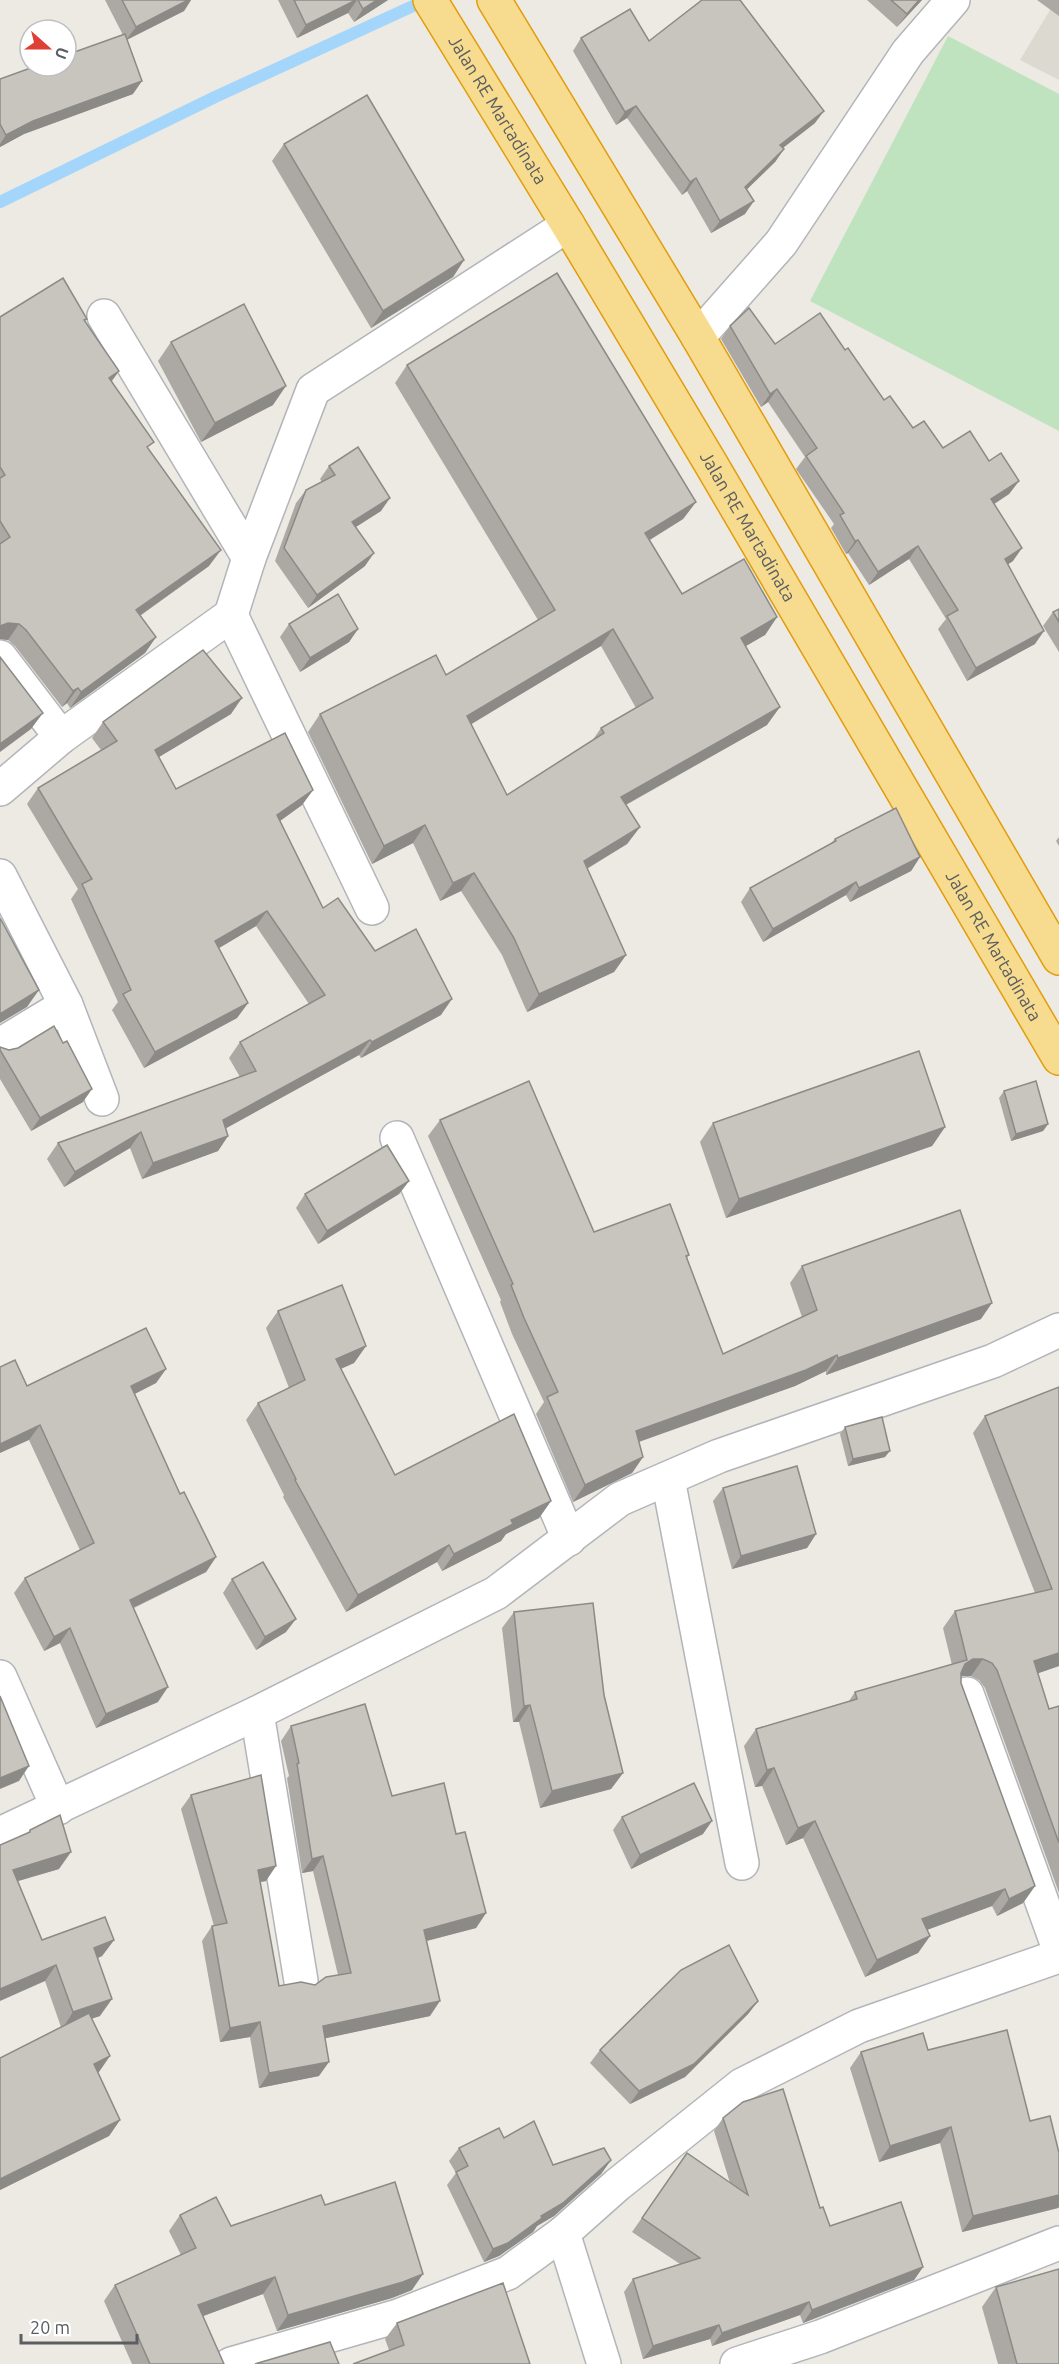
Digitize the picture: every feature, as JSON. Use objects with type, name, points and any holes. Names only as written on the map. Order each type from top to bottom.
[{"type":"highway","name":"Jalan RE Martadinata","points":[[430,0],[568,225],[1059,1058]]},
{"type":"highway","points":[[494,0],[537,75],[698,337],[1059,958]]},
{"type":"street","points":[[698,337],[781,243],[908,52],[953,0]]},
{"type":"street","points":[[0,789],[61,736],[231,615],[249,558],[314,390],[568,225]]},
{"type":"street","points":[[104,316],[249,558]]},
{"type":"street","points":[[231,615],[372,908]]},
{"type":"street","points":[[0,657],[61,736]]},
{"type":"street","points":[[0,876],[66,1005],[102,1099]]},
{"type":"street","points":[[0,1045],[66,1005]]},
{"type":"street","points":[[398,1138],[569,1539]]},
{"type":"street","points":[[0,1834],[257,1713],[496,1593],[620,1499],[719,1456],[993,1361],[1059,1330]]},
{"type":"street","points":[[668,1479],[742,1863]]},
{"type":"street","points":[[0,1677],[58,1808]]},
{"type":"street","points":[[967,1694],[1059,1949]]},
{"type":"street","points":[[257,1713],[301,1981]]},
{"type":"street","points":[[231,2364],[398,2316],[508,2273],[562,2233],[617,2185],[742,2085],[860,2026],[1059,1956]]},
{"type":"street","points":[[562,2233],[604,2364]]},
{"type":"street","points":[[737,2364],[820,2337],[1059,2243]]},
{"type":"shaded area","points":[[1056,0],[1059,0],[1059,80],[1020,60]]},
{"type":"green space","points":[[948,36],[1059,94],[1059,431],[810,301]]},
{"type":"building","points":[[122,0],[188,0],[136,27]]},
{"type":"building","points":[[294,0],[356,0],[306,25]]},
{"type":"building","points":[[358,0],[377,0],[363,9]]},
{"type":"building","points":[[702,0],[740,0],[824,111],[780,145],[784,149],[745,187],[754,201],[720,221],[696,178],[690,182],[636,106],[625,112],[581,38],[630,9],[649,41]]},
{"type":"building","points":[[891,0],[919,0],[907,14]]},
{"type":"building","points":[[125,34],[142,81],[33,121],[6,135],[0,124],[0,79],[18,72],[18,78],[78,78],[78,51]]},
{"type":"building","points":[[367,95],[464,260],[383,311],[284,144]]},
{"type":"building","points":[[557,273],[696,502],[645,533],[682,594],[744,559],[777,617],[741,638],[780,707],[621,797],[640,827],[584,861],[626,955],[539,994],[514,938],[474,873],[453,883],[425,825],[384,846],[320,714],[436,655],[446,675],[555,610],[407,365]],"holes":[[[613,629],[653,698],[601,728],[604,733],[507,795],[467,716]]]},
{"type":"building","points":[[63,278],[87,319],[84,320],[119,371],[109,378],[154,442],[147,447],[221,550],[136,610],[156,637],[81,692],[78,688],[73,691],[19,624],[8,623],[0,626],[0,544],[10,537],[0,521],[0,478],[5,475],[0,467],[0,317]]},
{"type":"building","points":[[244,304],[286,386],[215,423],[171,342]]},
{"type":"building","points":[[749,308],[775,344],[820,313],[845,350],[848,348],[884,400],[890,396],[913,428],[924,421],[943,448],[970,431],[989,461],[1001,453],[1019,481],[991,499],[1022,548],[1005,559],[1044,631],[976,668],[947,616],[958,610],[918,546],[878,572],[858,540],[855,541],[840,515],[844,513],[806,456],[817,448],[777,389],[770,394],[730,326]]},
{"type":"building","points":[[358,447],[390,498],[352,522],[374,553],[317,595],[284,548],[306,490],[335,475],[329,466]]},
{"type":"building","points":[[338,594],[358,629],[310,658],[289,624]]},
{"type":"building","points":[[1059,609],[1059,622],[1053,612]]},
{"type":"building","points":[[203,650],[242,698],[155,750],[176,789],[285,733],[313,790],[277,815],[323,908],[338,898],[375,951],[416,929],[452,999],[372,1042],[370,1040],[223,1120],[228,1136],[153,1163],[141,1132],[75,1172],[58,1143],[256,1071],[240,1042],[325,995],[267,911],[215,941],[248,1003],[155,1052],[123,994],[131,990],[82,884],[92,879],[38,788],[117,741],[103,722]]},
{"type":"building","points":[[0,657],[43,713],[0,744]]},
{"type":"building","points":[[896,808],[920,857],[859,888],[856,882],[773,929],[750,888],[836,841],[835,839]]},
{"type":"building","points":[[0,918],[39,990],[0,1014]]},
{"type":"building","points":[[54,1026],[63,1043],[67,1041],[92,1089],[40,1118],[0,1047],[9,1050],[18,1048]]},
{"type":"building","points":[[919,1051],[945,1127],[739,1199],[713,1123]]},
{"type":"building","points":[[529,1081],[594,1232],[670,1204],[689,1255],[686,1256],[723,1354],[817,1310],[802,1266],[960,1210],[992,1303],[838,1358],[837,1355],[806,1370],[636,1431],[643,1457],[585,1485],[547,1397],[558,1392],[440,1120]]},
{"type":"building","points":[[1036,1081],[1048,1124],[1016,1134],[1004,1091]]},
{"type":"building","points":[[387,1145],[409,1181],[327,1231],[305,1194]]},
{"type":"building","points":[[342,1285],[366,1346],[336,1359],[395,1475],[514,1414],[551,1501],[511,1520],[513,1524],[454,1554],[449,1545],[358,1595],[295,1480],[258,1403],[305,1380],[278,1311]]},
{"type":"building","points":[[146,1328],[166,1369],[131,1386],[180,1494],[184,1492],[216,1557],[130,1600],[168,1687],[106,1714],[70,1628],[54,1637],[25,1578],[94,1543],[40,1425],[0,1444],[0,1367],[15,1360],[27,1386]]},
{"type":"building","points":[[1059,1387],[1059,1653],[1034,1661],[1049,1709],[1059,1706],[1059,1843],[997,1670],[992,1663],[983,1659],[973,1659],[965,1664],[961,1673],[961,1683],[1035,1886],[1009,1899],[1005,1889],[922,1919],[930,1936],[877,1960],[815,1821],[798,1828],[774,1768],[767,1770],[756,1729],[857,1699],[855,1692],[967,1660],[955,1611],[1052,1589],[985,1416]]},
{"type":"building","points":[[882,1417],[890,1451],[853,1459],[845,1427]]},
{"type":"building","points":[[797,1466],[816,1534],[741,1556],[723,1488]]},
{"type":"building","points":[[263,1562],[296,1619],[265,1637],[232,1579]]},
{"type":"building","points":[[593,1603],[604,1695],[623,1773],[552,1791],[530,1705],[524,1706],[514,1612]]},
{"type":"building","points":[[0,1696],[29,1766],[0,1778]]},
{"type":"building","points":[[365,1704],[392,1796],[444,1783],[456,1834],[465,1832],[486,1913],[424,1930],[440,2001],[323,2026],[329,2062],[269,2073],[260,2022],[230,2028],[212,1926],[227,1923],[191,1795],[261,1775],[276,1866],[258,1870],[279,1986],[301,1982],[315,1985],[326,1977],[351,1973],[323,1856],[312,1859],[297,1764],[299,1763],[291,1726]]},
{"type":"building","points":[[694,1783],[712,1821],[640,1855],[622,1817]]},
{"type":"building","points":[[60,1815],[71,1852],[13,1870],[42,1940],[105,1917],[114,1940],[94,1948],[112,1999],[73,2012],[56,1965],[0,1989],[0,1845]]},
{"type":"building","points":[[729,1945],[758,2001],[694,2064],[639,2091],[600,2050],[681,1970]]},
{"type":"building","points":[[89,2013],[110,2056],[94,2064],[120,2120],[0,2179],[0,2058]]},
{"type":"building","points":[[1007,2030],[1030,2121],[1050,2116],[1059,2153],[1059,2195],[973,2216],[951,2127],[890,2146],[861,2052],[923,2033],[928,2050]]},
{"type":"building","points":[[783,2089],[820,2208],[823,2207],[830,2226],[901,2202],[923,2267],[812,2310],[809,2302],[722,2333],[719,2325],[653,2346],[633,2279],[700,2258],[642,2218],[687,2153],[748,2195],[723,2118],[743,2102]]},
{"type":"building","points":[[534,2121],[553,2165],[604,2148],[611,2160],[563,2203],[541,2216],[542,2218],[508,2243],[493,2249],[456,2172],[468,2166],[459,2148],[499,2128],[504,2138]]},
{"type":"building","points":[[395,2182],[423,2274],[403,2282],[288,2315],[275,2277],[198,2305],[224,2364],[150,2364],[115,2285],[196,2248],[180,2215],[216,2197],[231,2226],[321,2195],[325,2205]]},
{"type":"building","points":[[1059,2269],[1059,2364],[1017,2364],[996,2287]]},
{"type":"building","points":[[503,2283],[530,2364],[353,2364],[404,2345],[397,2323]]},
{"type":"building","points":[[330,2342],[339,2364],[255,2364],[258,2363]]},
{"type":"waterway","points":[[0,202],[215,97],[426,0]]}]
